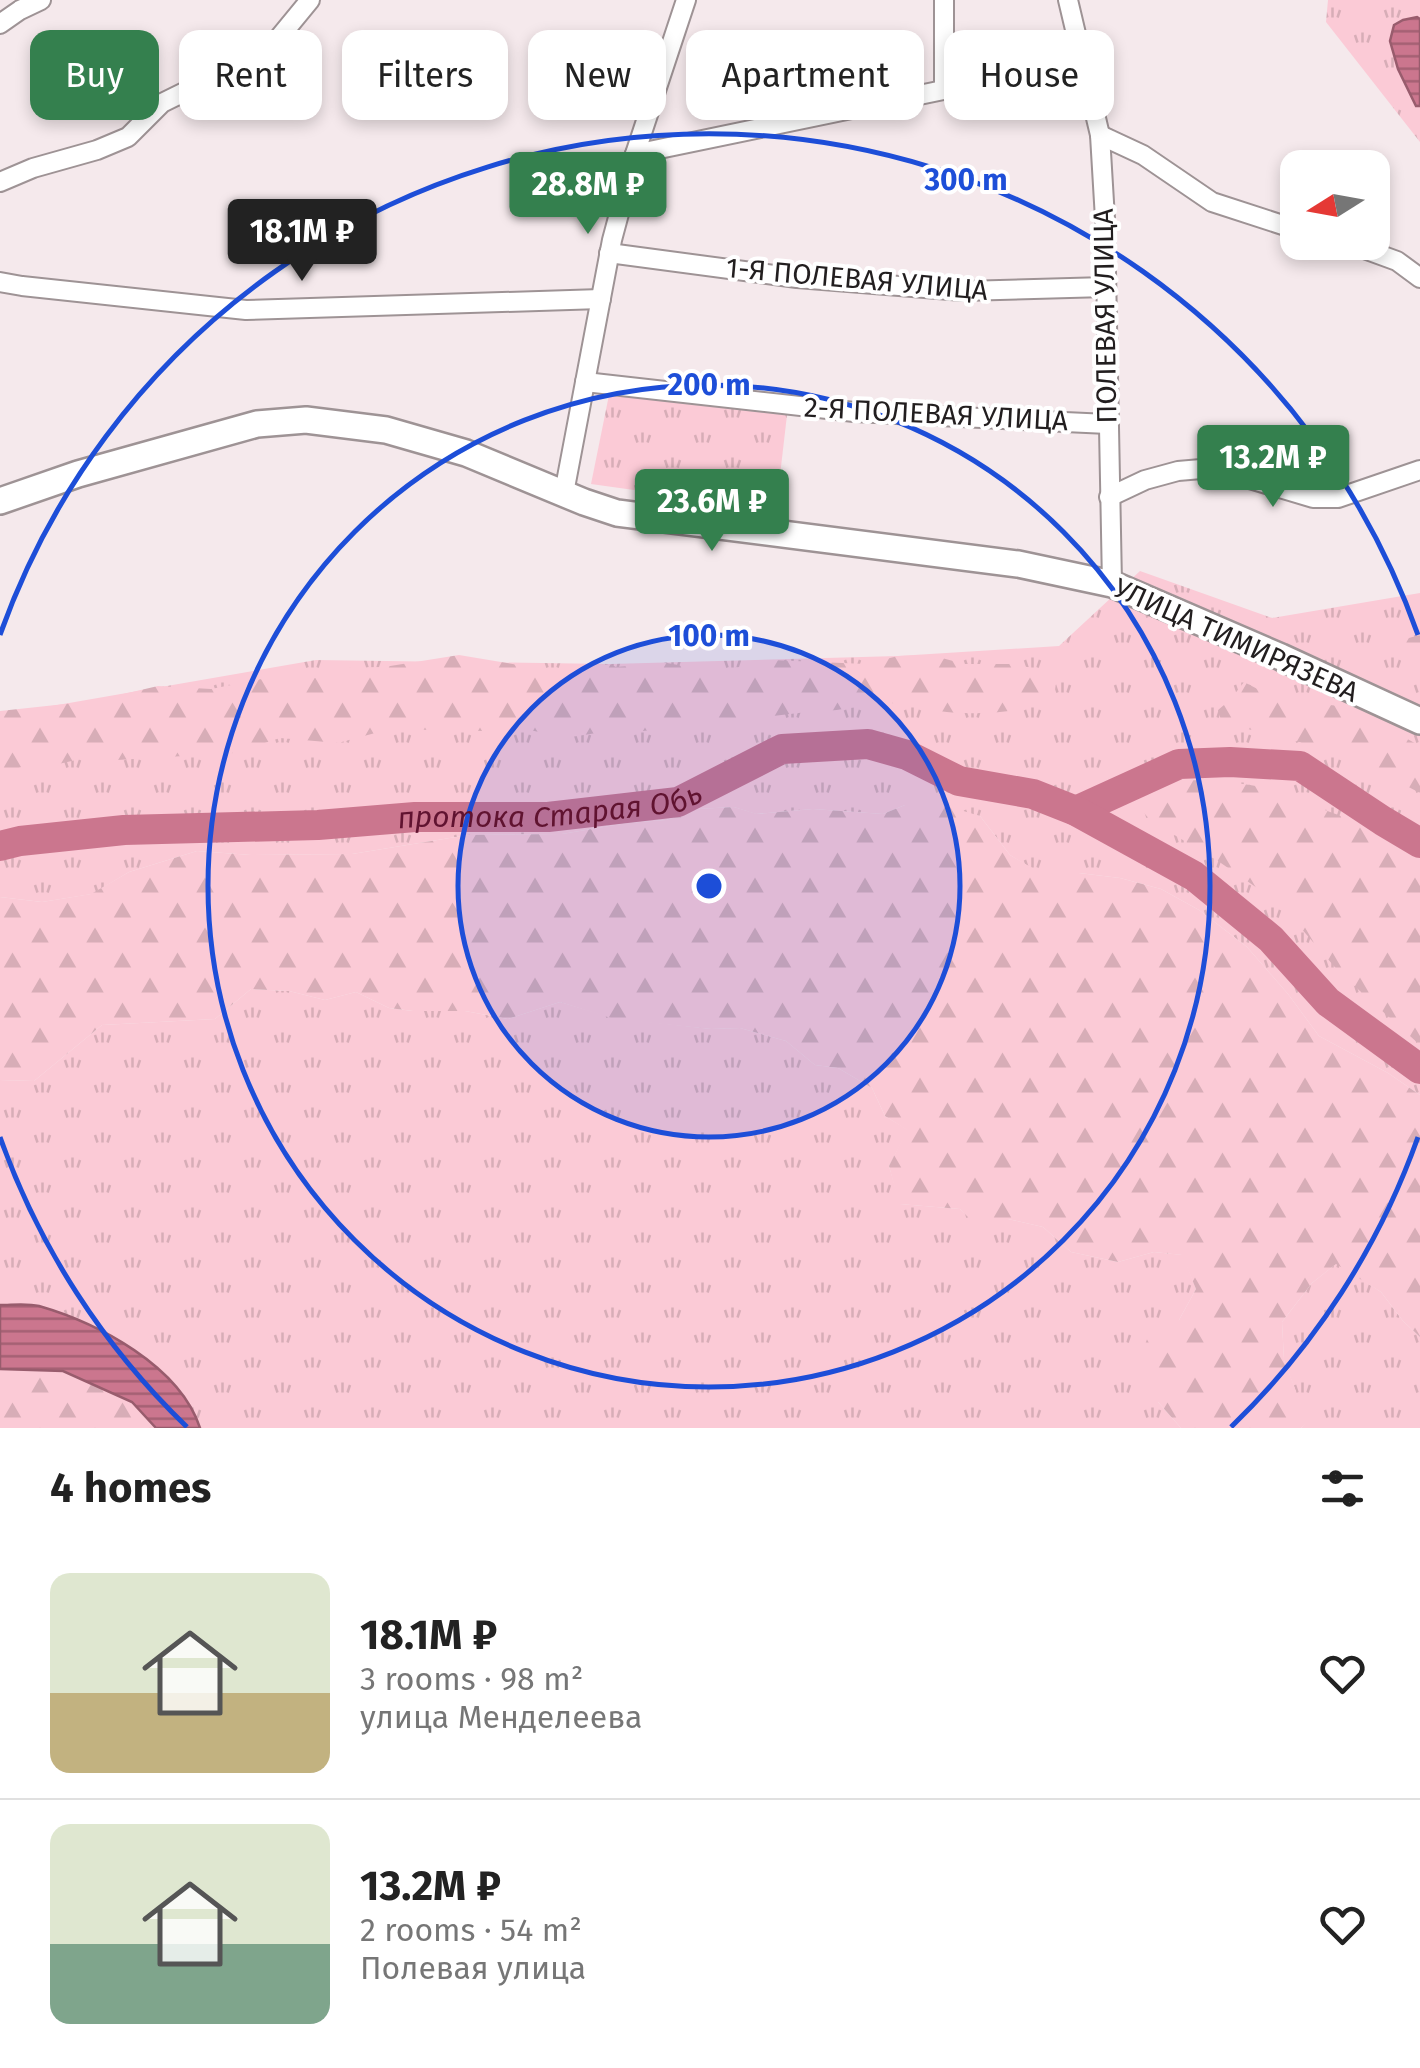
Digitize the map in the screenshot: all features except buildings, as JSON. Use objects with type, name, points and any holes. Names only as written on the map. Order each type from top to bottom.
[{"type":"street","points":[[0,24],[42,0]]},
{"type":"street","points":[[0,182],[128,138],[162,103],[233,68],[278,39],[310,0]]},
{"type":"street","points":[[564,493],[609,253],[686,0]]},
{"type":"street","points":[[944,0],[944,30]]},
{"type":"street","name":"ПОЛЕВАЯ УЛИЦА","points":[[1068,0],[1075,30]]},
{"type":"street","points":[[636,154],[944,90]]},
{"type":"street","name":"ПОЛЕВАЯ УЛИЦА","points":[[1097,120],[1106,287],[1112,584]]},
{"type":"street","points":[[1100,135],[1143,155],[1212,202],[1280,224]]},
{"type":"street","name":"1-Я ПОЛЕВАЯ УЛИЦА","points":[[609,253],[797,278],[963,292],[1106,287]]},
{"type":"street","points":[[1390,258],[1420,278]]},
{"type":"street","points":[[0,282],[246,310],[601,299]]},
{"type":"street","name":"2-Я ПОЛЕВАЯ УЛИЦА","points":[[585,382],[854,412],[1108,424]]},
{"type":"street","name":"УЛИЦА ТИМИРЯЗЕВА","points":[[0,501],[96,469],[248,427],[306,420],[386,430],[466,453],[617,513],[1018,564],[1112,584],[1420,721]]},
{"type":"street","points":[[1109,497],[1162,475],[1213,468],[1313,498],[1338,498],[1420,470]]},
{"type":"green space","points":[[1328,0],[1420,0],[1420,142],[1326,22]]},
{"type":"green space","points":[[609,395],[787,415],[776,510],[591,484]]},
{"type":"green space","points":[[1140,571],[1272,618],[1420,593],[1420,1095],[1319,1036],[1247,947],[1199,910],[1161,889],[1120,878],[1041,874],[1010,855],[980,816],[905,805],[883,814],[813,809],[756,814],[734,807],[697,809],[666,820],[562,834],[468,835],[352,854],[197,851],[129,872],[92,894],[42,902],[0,897],[0,715],[316,660],[610,664],[898,656],[1059,646]]},
{"type":"green space","points":[[1420,635],[1420,673],[1379,646]]},
{"type":"green space","points":[[459,655],[561,672],[610,664],[616,667],[667,663],[717,672],[771,660],[866,664],[898,656],[931,655],[964,664],[1014,664],[1045,671],[1056,682],[1054,699],[998,712],[952,712],[885,703],[565,738],[517,727],[485,731],[390,729],[338,743],[280,738],[234,753],[100,761],[85,758],[54,765],[37,762],[0,774],[0,711],[93,701],[158,686],[211,689],[281,675],[316,678],[348,668],[384,667]]},
{"type":"green space","points":[[1244,682],[1279,700],[1350,707],[1420,746],[1420,793],[1346,754],[1248,729],[1223,727],[1218,710]]},
{"type":"green space","points":[[1186,780],[1224,781],[1287,791],[1408,847],[1420,858],[1420,1045],[1340,973],[1279,903],[1151,821],[1138,806],[1153,786]]},
{"type":"green space","points":[[937,803],[980,816],[1010,855],[1041,873],[1120,878],[1161,889],[1199,910],[1247,947],[1319,1036],[1420,1095],[1420,1337],[1381,1292],[1336,1264],[1312,1283],[1282,1322],[1284,1360],[1308,1422],[1301,1428],[1181,1428],[1158,1402],[1138,1364],[1150,1331],[1179,1320],[1196,1289],[1182,1255],[1154,1252],[1118,1262],[1071,1252],[1043,1227],[1008,1219],[970,1219],[960,1209],[899,1204],[889,1166],[907,1130],[885,1116],[872,1088],[838,1068],[815,1065],[786,1041],[740,1028],[711,1029],[614,1019],[560,1002],[508,1019],[465,1011],[389,1008],[356,992],[325,1000],[289,991],[251,989],[215,1019],[102,1025],[34,1081],[0,1080],[0,897],[42,902],[91,894],[129,872],[197,851],[352,854],[468,835],[562,834],[666,820],[697,809],[734,807],[757,814],[813,809],[883,814],[905,805]]},
{"type":"green space","points":[[251,989],[289,991],[325,1000],[356,992],[389,1008],[465,1011],[508,1019],[560,1002],[614,1018],[711,1029],[740,1028],[786,1041],[815,1065],[838,1068],[872,1088],[885,1116],[908,1130],[889,1166],[900,1204],[960,1209],[971,1219],[1008,1219],[1043,1227],[1071,1252],[1118,1262],[1154,1252],[1183,1255],[1196,1289],[1179,1320],[1158,1402],[1181,1428],[200,1428],[175,1385],[134,1350],[62,1314],[34,1305],[0,1305],[0,1080],[34,1081],[102,1025],[215,1019]]},
{"type":"green space","points":[[1337,1263],[1381,1292],[1420,1337],[1420,1428],[1301,1428],[1307,1422],[1284,1360],[1282,1322],[1312,1283]]},
{"type":"green space","points":[[0,1369],[63,1371],[132,1402],[156,1428],[0,1428]]},
{"type":"shaded area","points":[[1417,17],[1420,106],[1416,106],[1398,69],[1390,41],[1394,25]]},
{"type":"shaded area","points":[[0,1305],[34,1305],[62,1314],[134,1350],[175,1385],[200,1428],[156,1428],[132,1402],[63,1371],[0,1369]]},
{"type":"waterway","name":"протока Старая Обь","points":[[0,846],[124,830],[318,825],[415,817],[548,817],[678,802],[782,749],[868,744],[907,755],[959,781],[1033,794],[1076,811],[1194,876],[1271,939],[1328,1002],[1420,1069]]},
{"type":"waterway","name":"протока Старая Обь","points":[[1076,811],[1179,764],[1300,766],[1420,843]]}]
